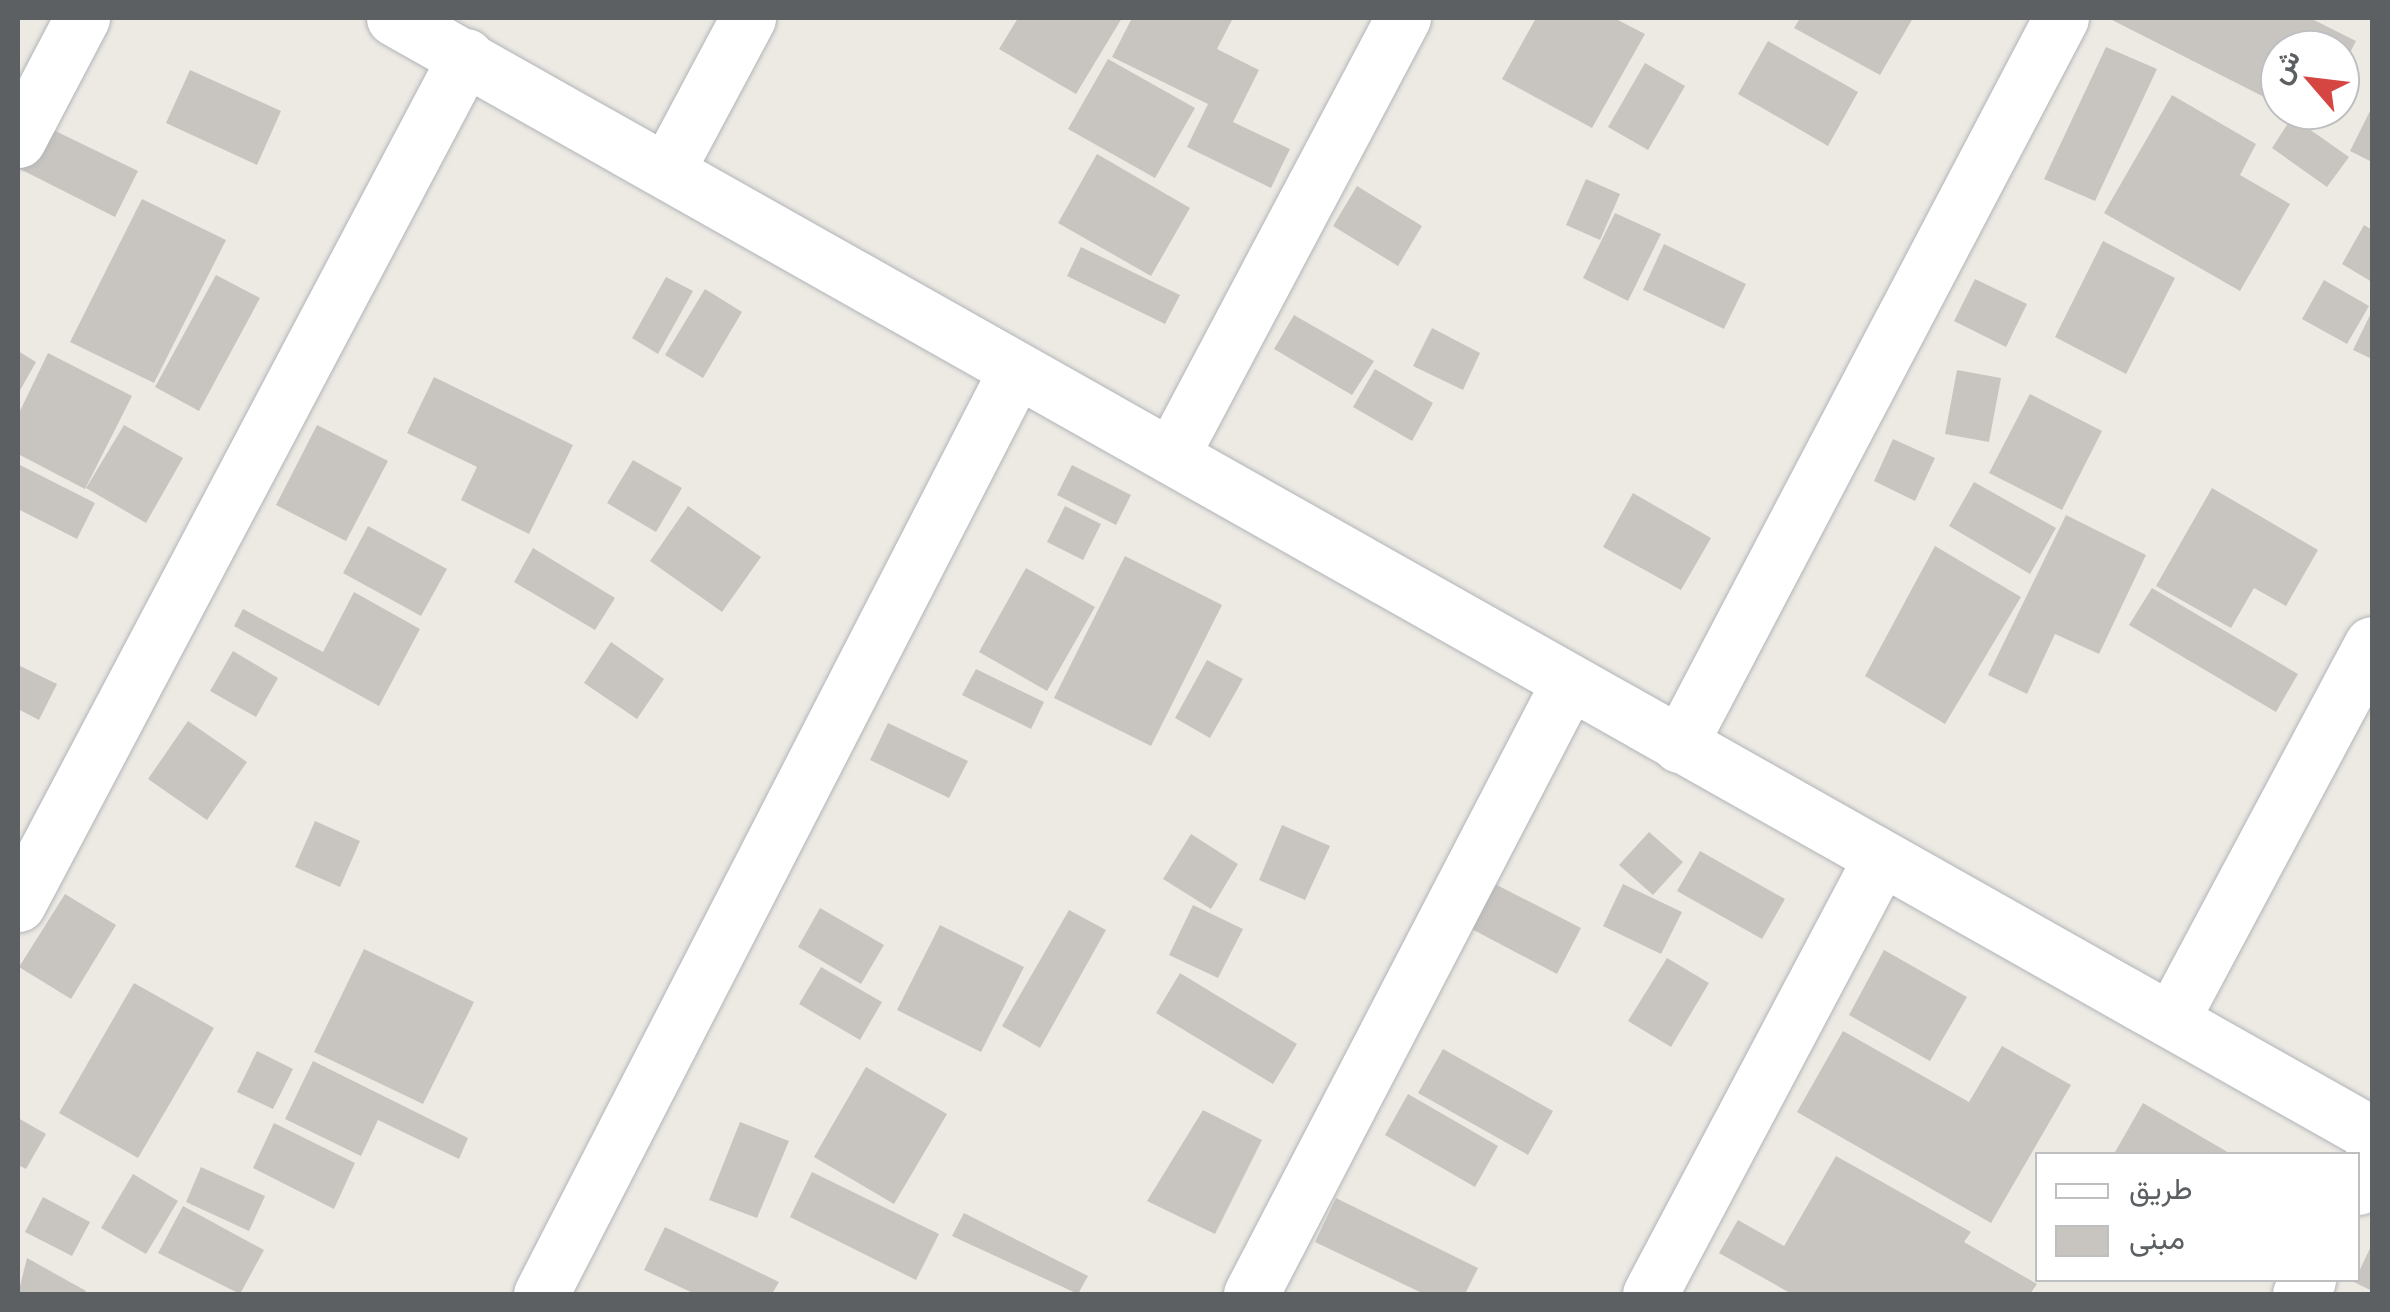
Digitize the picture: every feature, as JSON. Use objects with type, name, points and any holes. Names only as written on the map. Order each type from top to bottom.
[{"type":"street","points":[[18,140],[82,18]]},
{"type":"street","points":[[394,18],[668,168],[1015,372],[1171,456],[1879,861],[2372,1134]]},
{"type":"street","points":[[668,168],[748,18]]},
{"type":"street","points":[[1171,456],[1403,18]]},
{"type":"street","points":[[1679,745],[2061,18]]},
{"type":"street","points":[[18,904],[466,56]]},
{"type":"street","points":[[540,1294],[1015,372]]},
{"type":"street","points":[[2171,1020],[2372,644]]},
{"type":"street","points":[[1252,1294],[1569,682]]},
{"type":"street","points":[[1650,1294],[1879,861]]},
{"type":"street","points":[[2360,1183],[2372,1158]]},
{"type":"building","points":[[1018,18],[1122,18],[1076,94],[999,49]]},
{"type":"building","points":[[1132,18],[1233,18],[1217,49],[1259,70],[1233,122],[1290,149],[1271,188],[1187,147],[1208,104],[1112,57]]},
{"type":"building","points":[[1536,18],[1614,18],[1645,34],[1592,128],[1502,79]]},
{"type":"building","points":[[1800,18],[1913,18],[1880,75],[1794,28]]},
{"type":"building","points":[[2310,18],[2334,30],[2260,30],[2260,95],[2112,20]]},
{"type":"building","points":[[1768,41],[1858,92],[1828,146],[1738,94]]},
{"type":"building","points":[[2106,47],[2157,69],[2095,201],[2044,179]]},
{"type":"building","points":[[1108,59],[1195,108],[1155,178],[1068,129]]},
{"type":"building","points":[[1645,63],[1685,86],[1648,150],[1608,127]]},
{"type":"building","points":[[190,70],[281,111],[257,165],[166,123]]},
{"type":"building","points":[[2172,95],[2256,144],[2240,175],[2290,204],[2240,291],[2104,213]]},
{"type":"building","points":[[2372,107],[2372,162],[2350,151]]},
{"type":"building","points":[[41,124],[138,171],[115,217],[20,169]]},
{"type":"building","points":[[2284,130],[2311,130],[2349,157],[2327,187],[2272,148]]},
{"type":"building","points":[[1097,154],[1190,208],[1151,276],[1058,223]]},
{"type":"building","points":[[1586,179],[1620,194],[1600,240],[1566,225]]},
{"type":"building","points":[[1357,186],[1422,226],[1398,266],[1333,226]]},
{"type":"building","points":[[142,199],[226,240],[154,383],[70,342]]},
{"type":"building","points":[[1615,213],[1661,234],[1628,301],[1583,278]]},
{"type":"building","points":[[2364,225],[2372,230],[2372,282],[2342,264]]},
{"type":"building","points":[[2103,241],[2175,278],[2126,374],[2055,337]]},
{"type":"building","points":[[1664,244],[1746,284],[1724,329],[1643,290]]},
{"type":"building","points":[[1081,247],[1180,295],[1165,324],[1067,276]]},
{"type":"building","points":[[216,275],[260,298],[199,411],[155,387]]},
{"type":"building","points":[[666,277],[693,291],[658,354],[632,338]]},
{"type":"building","points":[[1975,279],[2027,304],[2006,347],[1954,321]]},
{"type":"building","points":[[2324,280],[2369,306],[2347,344],[2302,319]]},
{"type":"building","points":[[705,289],[742,312],[703,378],[665,355]]},
{"type":"building","points":[[2372,311],[2372,359],[2353,350]]},
{"type":"building","points":[[1294,315],[1374,361],[1352,395],[1274,349]]},
{"type":"building","points":[[1432,328],[1480,353],[1463,390],[1413,366]]},
{"type":"building","points":[[18,351],[36,362],[18,394]]},
{"type":"building","points":[[48,353],[132,396],[85,489],[18,454],[18,415]]},
{"type":"building","points":[[1375,369],[1433,403],[1412,441],[1353,407]]},
{"type":"building","points":[[1957,370],[2001,378],[1989,442],[1945,434]]},
{"type":"building","points":[[434,377],[573,445],[529,534],[461,500],[477,467],[407,433]]},
{"type":"building","points":[[2030,394],[2102,431],[2062,510],[1989,473]]},
{"type":"building","points":[[124,425],[183,458],[146,523],[86,488]]},
{"type":"building","points":[[317,425],[388,461],[346,541],[276,505]]},
{"type":"building","points":[[1893,439],[1935,458],[1915,501],[1874,481]]},
{"type":"building","points":[[633,460],[682,488],[656,532],[607,503]]},
{"type":"building","points":[[18,464],[95,503],[77,539],[18,509]]},
{"type":"building","points":[[1072,465],[1131,495],[1116,525],[1057,495]]},
{"type":"building","points":[[1974,482],[2056,528],[2030,574],[1949,526]]},
{"type":"building","points":[[2212,488],[2318,550],[2286,606],[2254,588],[2231,628],[2156,586]]},
{"type":"building","points":[[1633,493],[1711,538],[1681,590],[1603,547]]},
{"type":"building","points":[[688,506],[761,557],[722,612],[650,561]]},
{"type":"building","points":[[1065,506],[1101,524],[1083,560],[1047,542]]},
{"type":"building","points":[[2066,515],[2146,555],[2099,654],[2055,634],[2027,694],[1988,675]]},
{"type":"building","points":[[368,526],[447,569],[421,616],[343,573]]},
{"type":"building","points":[[1935,546],[2021,597],[1945,724],[1865,676]]},
{"type":"building","points":[[533,548],[615,598],[595,630],[514,582]]},
{"type":"building","points":[[1125,556],[1222,605],[1151,746],[1054,698]]},
{"type":"building","points":[[1026,568],[1095,607],[1047,691],[979,652]]},
{"type":"building","points":[[2152,588],[2298,674],[2276,712],[2129,625]]},
{"type":"building","points":[[354,592],[420,629],[379,706],[234,626],[243,609],[323,652]]},
{"type":"building","points":[[611,642],[664,679],[637,719],[584,683]]},
{"type":"building","points":[[233,651],[278,678],[256,717],[210,691]]},
{"type":"building","points":[[1207,660],[1243,679],[1210,738],[1175,718]]},
{"type":"building","points":[[18,665],[57,684],[39,720],[18,709]]},
{"type":"building","points":[[976,669],[1044,702],[1031,729],[962,695]]},
{"type":"building","points":[[188,721],[247,762],[207,820],[148,779]]},
{"type":"building","points":[[888,723],[968,761],[949,798],[870,760]]},
{"type":"building","points":[[315,821],[360,841],[340,887],[295,867]]},
{"type":"building","points":[[1282,825],[1330,846],[1305,900],[1259,880]]},
{"type":"building","points":[[1649,832],[1683,862],[1653,895],[1619,865]]},
{"type":"building","points":[[1191,834],[1238,864],[1211,909],[1163,879]]},
{"type":"building","points":[[1700,851],[1785,899],[1762,939],[1677,891]]},
{"type":"building","points":[[1491,882],[1581,928],[1557,974],[1468,927]]},
{"type":"building","points":[[1623,884],[1682,912],[1661,954],[1603,926]]},
{"type":"building","points":[[65,894],[116,925],[71,999],[19,967]]},
{"type":"building","points":[[1193,905],[1243,929],[1218,978],[1169,955]]},
{"type":"building","points":[[820,908],[884,945],[861,984],[798,947]]},
{"type":"building","points":[[1069,910],[1106,930],[1040,1048],[1002,1026]]},
{"type":"building","points":[[940,925],[1024,967],[981,1052],[897,1010]]},
{"type":"building","points":[[364,949],[474,1002],[423,1104],[314,1052]]},
{"type":"building","points":[[1884,950],[1967,997],[1930,1061],[1849,1015]]},
{"type":"building","points":[[1667,958],[1709,983],[1671,1047],[1628,1021]]},
{"type":"building","points":[[821,967],[882,1002],[860,1040],[799,1004]]},
{"type":"building","points":[[1180,973],[1297,1044],[1273,1084],[1156,1013]]},
{"type":"building","points":[[134,983],[214,1028],[138,1158],[59,1113]]},
{"type":"building","points":[[1843,1031],[1969,1102],[2002,1046],[2071,1085],[1991,1223],[1797,1112]]},
{"type":"building","points":[[1443,1049],[1553,1111],[1528,1155],[1418,1093]]},
{"type":"building","points":[[257,1051],[293,1069],[273,1109],[237,1092]]},
{"type":"building","points":[[313,1061],[468,1138],[459,1159],[378,1120],[361,1156],[285,1119]]},
{"type":"building","points":[[866,1067],[947,1114],[894,1204],[814,1157]]},
{"type":"building","points":[[1408,1094],[1498,1146],[1475,1187],[1385,1135]]},
{"type":"building","points":[[2143,1103],[2228,1152],[2115,1152]]},
{"type":"building","points":[[1203,1110],[1262,1140],[1215,1234],[1147,1201]]},
{"type":"building","points":[[18,1118],[46,1134],[26,1169],[18,1165]]},
{"type":"building","points":[[740,1122],[789,1141],[757,1218],[709,1200]]},
{"type":"building","points":[[274,1123],[355,1163],[334,1209],[253,1168]]},
{"type":"building","points":[[1836,1156],[1971,1232],[1964,1242],[2037,1284],[2030,1294],[1792,1294],[1719,1253],[1738,1220],[1784,1246]]},
{"type":"building","points":[[201,1167],[265,1196],[249,1231],[186,1202]]},
{"type":"building","points":[[812,1172],[939,1234],[916,1280],[790,1217]]},
{"type":"building","points":[[133,1174],[178,1201],[146,1254],[101,1228]]},
{"type":"building","points":[[43,1197],[90,1222],[72,1256],[25,1232]]},
{"type":"building","points":[[1336,1198],[1478,1268],[1465,1294],[1424,1294],[1315,1242]]},
{"type":"building","points":[[183,1206],[264,1250],[240,1294],[158,1253]]},
{"type":"building","points":[[964,1213],[1088,1276],[1078,1294],[952,1236]]},
{"type":"building","points":[[665,1227],[779,1282],[772,1294],[695,1294],[644,1270]]},
{"type":"building","points":[[2372,1244],[2372,1291],[2354,1282],[2360,1282],[2360,1269]]},
{"type":"building","points":[[27,1258],[86,1291],[18,1294]]}]
